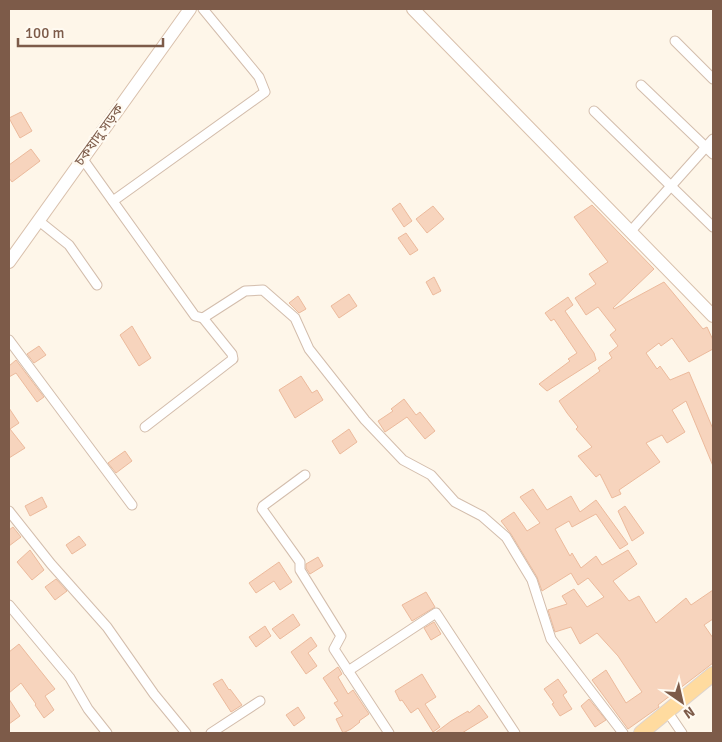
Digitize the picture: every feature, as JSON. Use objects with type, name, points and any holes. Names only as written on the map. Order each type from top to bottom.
[{"type":"main road","points":[[640,733],[713,674]]},
{"type":"street","name":"চকযাদু সড়ক","points":[[9,262],[190,9]]},
{"type":"street","points":[[113,201],[265,92],[259,76],[203,9]]},
{"type":"street","points":[[413,9],[713,316]]},
{"type":"street","points":[[675,40],[713,79]]},
{"type":"street","points":[[641,85],[713,154]]},
{"type":"street","points":[[594,112],[713,227]]},
{"type":"street","points":[[630,232],[713,139]]},
{"type":"street","points":[[82,158],[189,309],[195,316],[203,318],[232,354],[233,359],[145,427]]},
{"type":"street","points":[[39,221],[69,245],[97,285]]},
{"type":"street","points":[[203,318],[245,291],[262,290],[295,318],[309,349],[365,420],[403,460],[431,475],[455,502],[482,516],[506,538],[532,580],[551,640],[623,733]]},
{"type":"street","points":[[9,340],[132,505]]},
{"type":"street","points":[[305,475],[263,506],[262,509],[300,562],[300,570],[340,636],[334,649],[389,733]]},
{"type":"street","points":[[9,511],[51,564],[107,627],[154,694],[186,733]]},
{"type":"street","points":[[9,605],[70,678],[88,709],[107,733]]},
{"type":"street","points":[[348,670],[436,613],[515,733]]},
{"type":"street","points":[[211,733],[260,702]]},
{"type":"street","points":[[667,711],[682,733]]},
{"type":"building","points":[[21,112],[32,131],[20,138],[9,118]]},
{"type":"building","points":[[31,149],[40,161],[12,182],[9,178],[9,165]]},
{"type":"building","points":[[400,203],[412,221],[404,227],[392,209]]},
{"type":"building","points":[[592,205],[654,269],[613,308],[664,282],[703,329],[707,327],[713,340],[713,349],[689,362],[672,338],[661,346],[659,343],[646,353],[657,369],[660,366],[670,380],[689,372],[713,429],[713,466],[686,401],[672,410],[685,432],[667,443],[662,435],[646,443],[660,462],[619,490],[621,494],[612,498],[600,474],[596,477],[578,456],[592,447],[576,429],[578,427],[559,401],[600,371],[598,368],[612,358],[609,353],[618,346],[610,335],[616,330],[598,307],[586,315],[575,298],[596,284],[589,274],[608,262],[574,217]]},
{"type":"building","points":[[433,206],[444,219],[427,233],[416,219]]},
{"type":"building","points":[[406,233],[418,250],[410,255],[398,238]]},
{"type":"building","points":[[434,277],[441,291],[433,295],[426,282]]},
{"type":"building","points":[[349,294],[357,306],[339,318],[331,306]]},
{"type":"building","points":[[298,296],[306,309],[299,313],[289,303]]},
{"type":"building","points":[[568,297],[573,305],[565,311],[594,353],[596,360],[547,391],[539,384],[570,361],[568,359],[577,353],[554,319],[551,321],[545,313]]},
{"type":"building","points":[[132,326],[151,358],[139,366],[120,335]]},
{"type":"building","points":[[39,346],[46,355],[34,363],[27,354]]},
{"type":"building","points":[[16,360],[44,397],[37,402],[16,373],[9,377],[9,366]]},
{"type":"building","points":[[301,376],[312,393],[317,390],[323,400],[295,418],[279,390]]},
{"type":"building","points":[[404,399],[416,415],[420,412],[435,431],[425,439],[407,417],[385,432],[378,421],[393,411],[391,409]]},
{"type":"building","points":[[9,408],[19,423],[10,429],[25,448],[9,458]]},
{"type":"building","points":[[349,429],[357,442],[340,454],[332,441]]},
{"type":"building","points":[[125,451],[132,461],[116,473],[108,463]]},
{"type":"building","points":[[533,489],[547,510],[571,496],[580,512],[596,500],[628,544],[620,549],[596,514],[572,527],[569,521],[555,529],[570,556],[572,553],[581,568],[596,556],[602,565],[628,550],[637,564],[613,581],[629,601],[639,596],[656,623],[686,598],[691,605],[713,590],[713,619],[704,625],[713,638],[713,663],[658,705],[659,707],[628,729],[592,680],[606,670],[626,703],[642,692],[618,656],[597,633],[580,644],[571,627],[555,632],[548,610],[567,604],[562,596],[574,589],[587,607],[604,597],[588,578],[578,585],[571,573],[542,591],[537,577],[501,521],[514,512],[527,531],[540,523],[520,497]]},
{"type":"building","points":[[42,497],[47,507],[30,516],[25,506]]},
{"type":"building","points":[[625,506],[644,533],[632,541],[618,511]]},
{"type":"building","points":[[13,527],[21,537],[9,546],[9,530]]},
{"type":"building","points":[[79,536],[86,545],[72,554],[66,545]]},
{"type":"building","points":[[30,550],[44,570],[32,580],[17,562]]},
{"type":"building","points":[[318,557],[323,566],[310,574],[306,564]]},
{"type":"building","points":[[279,562],[292,582],[280,590],[274,581],[256,593],[249,583]]},
{"type":"building","points":[[56,579],[67,591],[55,600],[45,587]]},
{"type":"building","points":[[426,592],[435,607],[412,621],[402,605]]},
{"type":"building","points":[[293,614],[300,625],[280,639],[272,629]]},
{"type":"building","points":[[434,622],[441,634],[431,640],[424,628]]},
{"type":"building","points":[[265,626],[271,636],[256,647],[249,637]]},
{"type":"building","points":[[311,637],[317,646],[308,653],[317,666],[306,674],[291,652]]},
{"type":"building","points":[[19,644],[55,689],[45,696],[54,710],[44,718],[21,683],[9,693],[9,652]]},
{"type":"building","points":[[338,667],[342,674],[338,677],[348,694],[353,690],[369,714],[343,733],[336,719],[343,716],[334,703],[338,701],[323,678]]},
{"type":"building","points":[[422,674],[436,697],[425,704],[440,727],[433,732],[418,708],[411,713],[402,700],[400,701],[395,691]]},
{"type":"building","points":[[222,679],[242,705],[231,712],[213,684]]},
{"type":"building","points":[[558,679],[567,692],[563,695],[572,709],[560,716],[544,689]]},
{"type":"building","points":[[9,699],[20,716],[9,724]]},
{"type":"building","points":[[589,699],[606,720],[595,727],[581,706]]},
{"type":"building","points":[[479,705],[488,717],[462,733],[435,733],[451,721],[468,711],[469,713]]},
{"type":"building","points":[[298,707],[305,718],[294,726],[286,715]]}]
